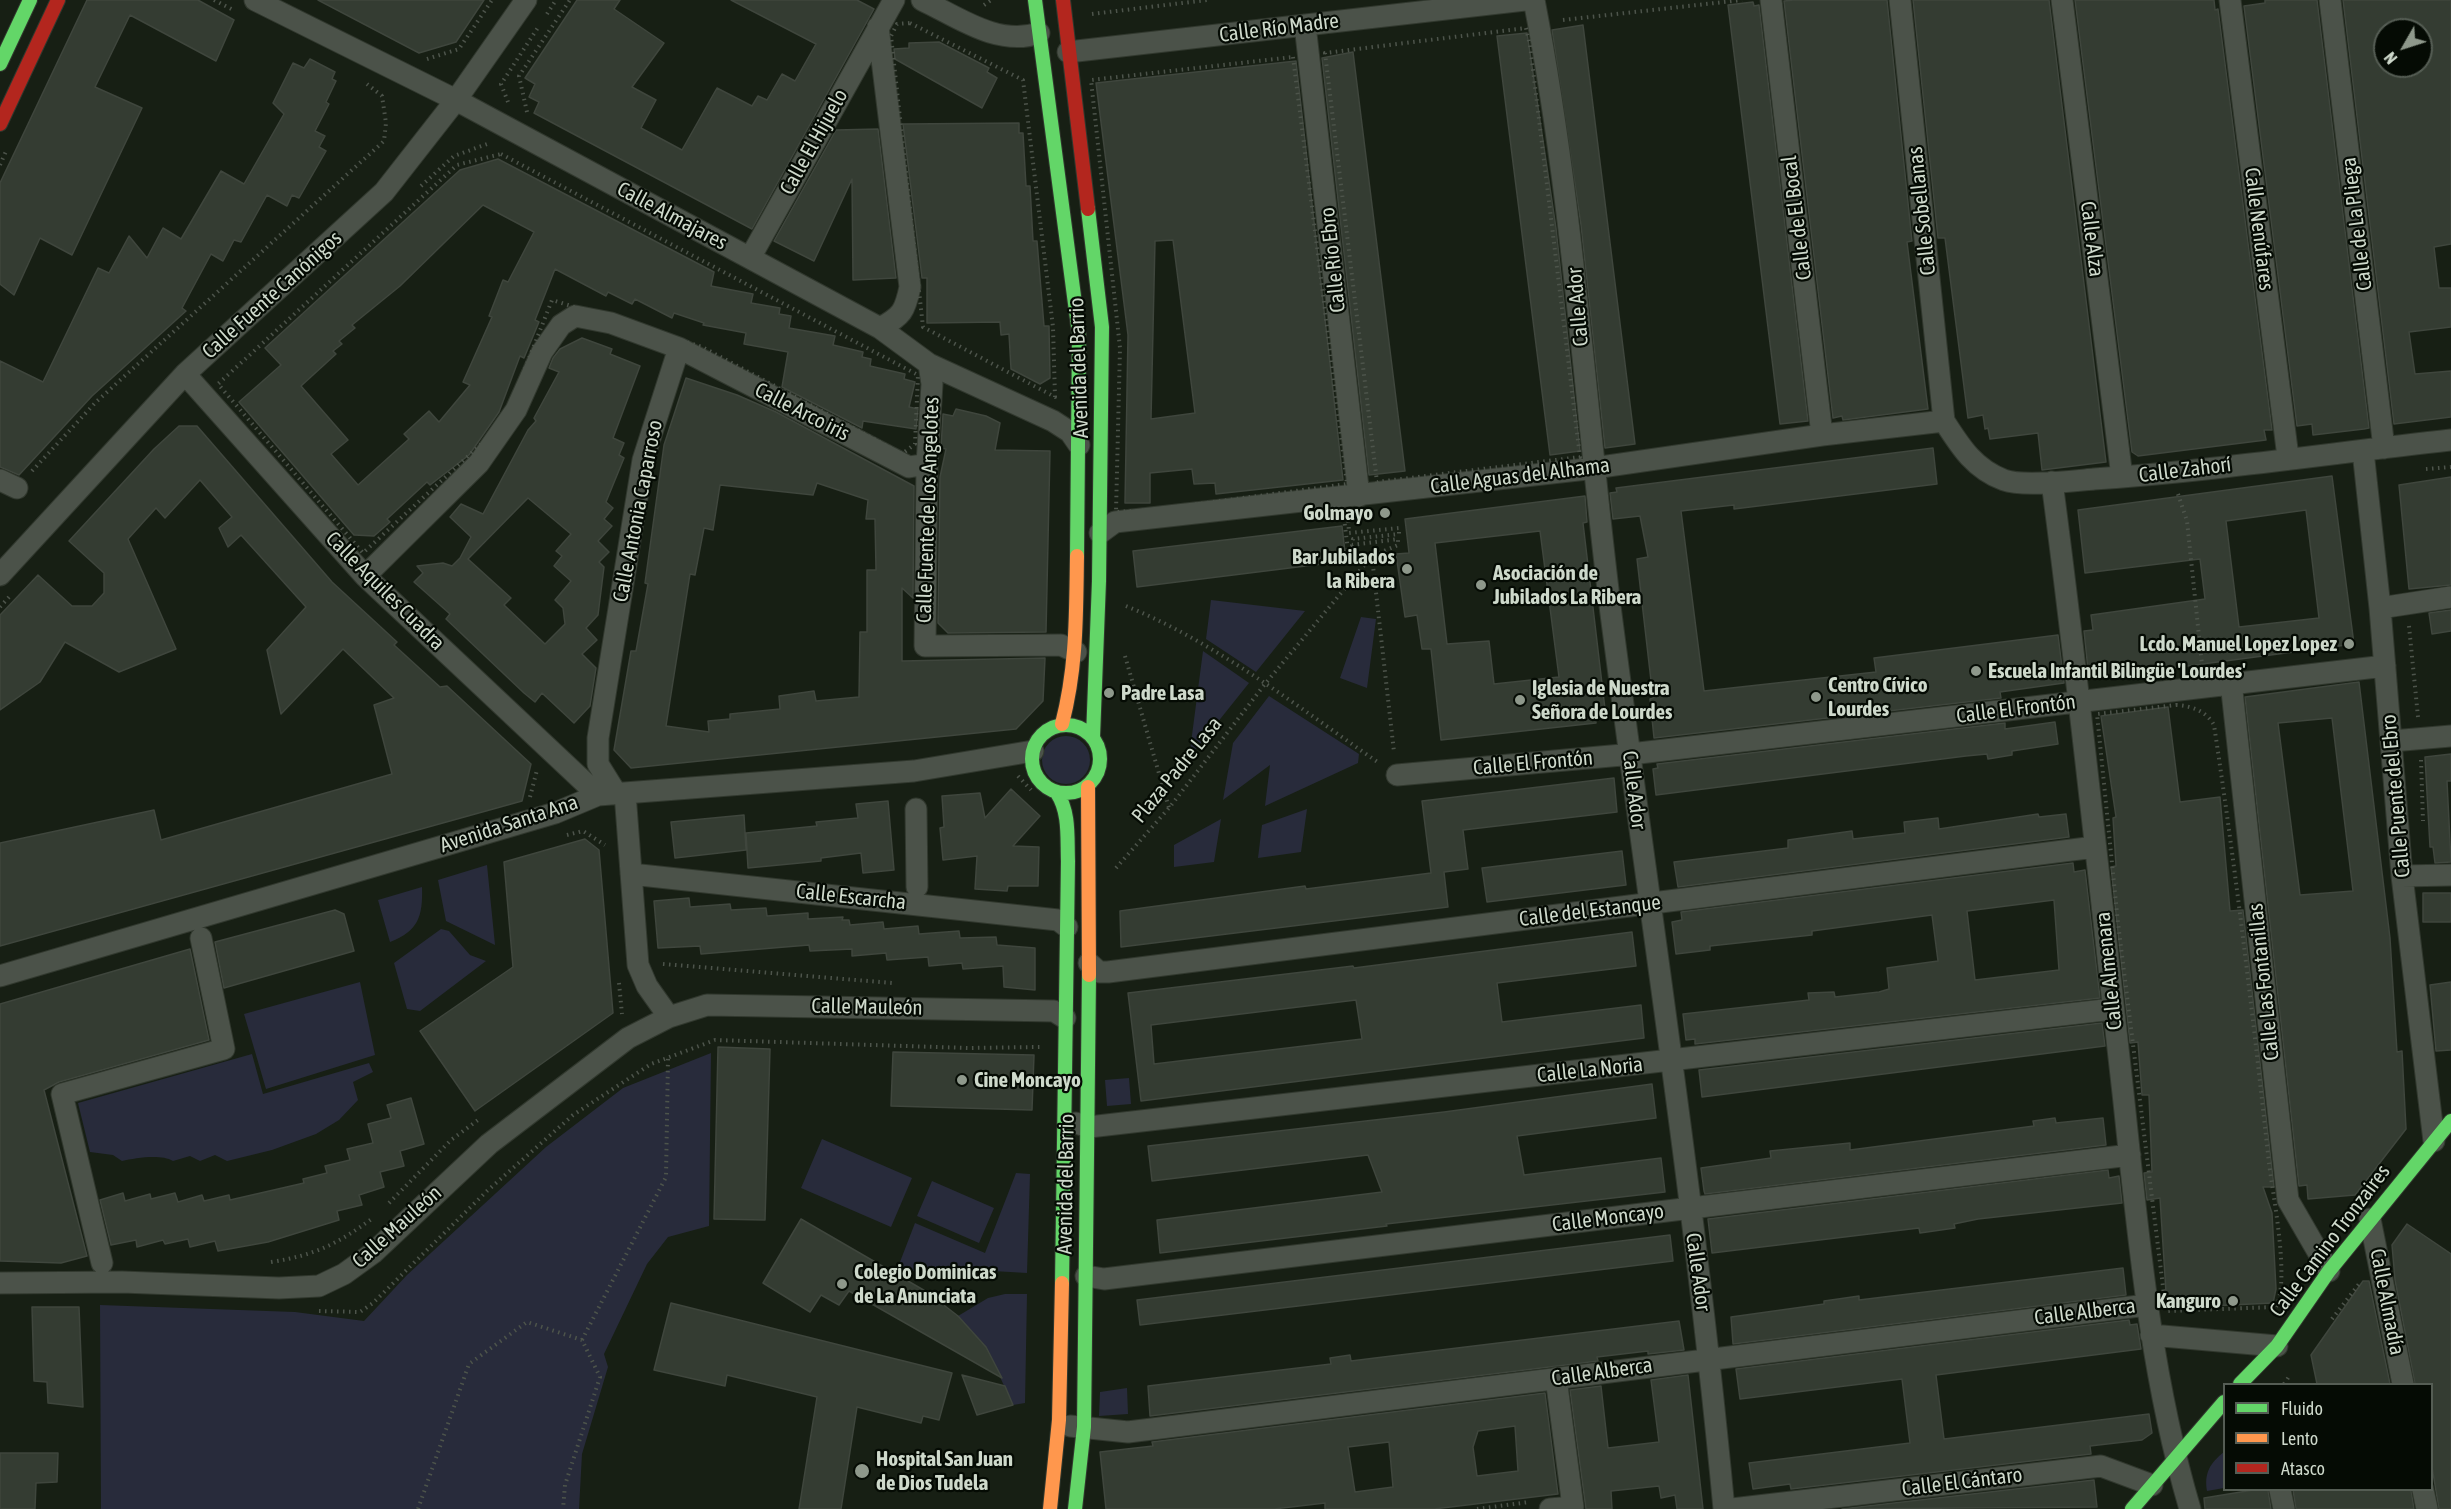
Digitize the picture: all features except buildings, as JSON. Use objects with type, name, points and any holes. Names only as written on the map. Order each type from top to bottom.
[{"type":"street","points":[[0,64],[30,0]]},
{"type":"street","points":[[0,124],[58,0]]},
{"type":"street","name":"Calle Fuente Canónigos","points":[[0,575],[185,374],[384,192],[456,100],[526,0]]},
{"type":"street","name":"Calle El Hijuelo","points":[[750,258],[894,0]]},
{"type":"street","points":[[922,0],[993,35],[1017,37],[1040,33],[1059,36],[1069,55],[1057,69],[1051,67],[1042,55]]},
{"type":"street","name":"Avenida del Barrio","points":[[1035,0],[1079,334],[1076,652],[1072,685],[1062,724]]},
{"type":"street","name":"Avenida del Barrio","points":[[1063,0],[1102,327],[1100,533],[1093,737]]},
{"type":"street","name":"Calle Río Madre","points":[[1069,55],[1525,0]]},
{"type":"street","name":"Calle Ador","points":[[1534,0],[1568,210],[1593,468],[1710,1358],[1724,1509]]},
{"type":"street","name":"Calle de El Bocal","points":[[1771,0],[1822,435]]},
{"type":"street","name":"Calle Sobellanas","points":[[1900,0],[1944,421]]},
{"type":"street","name":"Calle Alza","points":[[2062,0],[2122,477]]},
{"type":"street","name":"Calle Nenúfares","points":[[2230,0],[2288,458]]},
{"type":"street","name":"Calle de La Pliega","points":[[2330,0],[2384,448]]},
{"type":"street","name":"Calle Almajares","points":[[250,8],[456,100],[880,328],[929,364],[1053,421],[1070,432],[1079,444]]},
{"type":"street","name":"Calle Río Ebro","points":[[1305,25],[1360,506]]},
{"type":"street","points":[[878,27],[910,287],[906,308],[897,319],[880,328]]},
{"type":"street","points":[[365,576],[479,463],[516,410],[543,352],[561,325],[575,316],[612,323],[679,348]]},
{"type":"street","name":"Calle Arco iris","points":[[679,348],[909,467],[927,464]]},
{"type":"street","name":"Calle Antonia Caparroso","points":[[613,794],[598,764],[596,749],[643,460],[679,348]]},
{"type":"street","name":"Calle Fuente de Los Angelotes","points":[[929,364],[931,414],[927,464],[925,646],[1061,645],[1076,652]]},
{"type":"street","name":"Calle Aquiles Cuadra","points":[[185,374],[365,576],[613,794]]},
{"type":"street","name":"Calle Aguas del Alhama","points":[[1100,533],[1115,522],[1360,506],[1483,479],[1593,468],[1822,435],[1944,421]]},
{"type":"street","name":"Calle Zahorí","points":[[1944,421],[1968,457],[1985,471],[2006,481],[2052,482],[2122,477],[2451,440]]},
{"type":"street","name":"Calle Puente del Ebro","points":[[2363,451],[2380,608],[2402,876],[2434,1141]]},
{"type":"street","name":"Calle Almenara","points":[[2052,482],[2081,701],[2130,1155],[2157,1308],[2151,1335],[2175,1459],[2190,1509]]},
{"type":"street","points":[[2380,608],[2451,597]]},
{"type":"street","name":"Calle El Frontón","points":[[1396,775],[1629,754],[2231,682],[2385,666]]},
{"type":"street","name":"Calle Las Fontanillas","points":[[2231,682],[2288,1200],[2329,1271]]},
{"type":"street","points":[[1062,724],[1084,729],[1093,737],[1101,757],[1100,769],[1088,787],[1068,794],[1057,793],[1040,781],[1032,762],[1033,752],[1043,733],[1062,724]]},
{"type":"street","points":[[2391,741],[2451,736]]},
{"type":"street","name":"Avenida Santa Ana","points":[[0,976],[613,794],[914,771],[1033,752]]},
{"type":"street","name":"Avenida del Barrio","points":[[1075,1509],[1084,1427],[1089,1127],[1088,787]]},
{"type":"street","name":"Avenida del Barrio","points":[[1050,1509],[1059,1420],[1066,1120],[1067,823],[1063,802],[1057,793]]},
{"type":"street","points":[[613,794],[631,874],[638,965],[647,986],[669,1017]]},
{"type":"street","points":[[916,810],[917,887]]},
{"type":"street","name":"Calle del Estanque","points":[[1089,963],[1099,972],[1108,972],[2095,847]]},
{"type":"street","name":"Calle Escarcha","points":[[631,874],[1058,920],[1067,927]]},
{"type":"street","points":[[2402,876],[2451,875]]},
{"type":"street","points":[[102,1263],[62,1094],[224,1049],[201,938]]},
{"type":"street","name":"Calle Mauleón","points":[[0,1283],[122,1282],[279,1288],[319,1286],[344,1274],[373,1253],[489,1144],[628,1038],[669,1017],[707,1005],[1054,1011],[1065,1018]]},
{"type":"street","name":"Calle La Noria","points":[[1066,1120],[1089,1127],[2113,1009]]},
{"type":"street","name":"Calle Camino Tronzaires","points":[[2242,1383],[2256,1376],[2329,1271],[2451,1121]]},
{"type":"street","name":"Calle Moncayo","points":[[1086,1276],[1104,1279],[2130,1155]]},
{"type":"street","name":"Calle Almadía","points":[[2370,1219],[2403,1383]]},
{"type":"street","name":"Calle Alberca","points":[[1059,1420],[1072,1427],[1128,1432],[1710,1358],[2157,1308]]},
{"type":"street","points":[[2151,1335],[2277,1346]]},
{"type":"street","points":[[1541,1505],[1573,1507],[1556,1378]]},
{"type":"street","points":[[2132,1509],[2223,1403]]},
{"type":"street","name":"Calle El Cántaro","points":[[1732,1509],[2101,1466],[2152,1485]]},
{"type":"street","points":[[2280,1491],[2284,1509]]},
{"type":"street","points":[[2423,1491],[2427,1509]]},
{"type":"path","points":[[214,0],[250,8]]},
{"type":"path","points":[[416,63],[459,49],[492,0]]},
{"type":"path","points":[[528,116],[519,76],[570,0]]},
{"type":"path","points":[[1088,15],[1207,0]]},
{"type":"path","points":[[1563,20],[1742,0]]},
{"type":"path","points":[[910,23],[1023,80],[1053,327],[1054,379],[1055,397],[923,327],[891,36],[897,24],[910,23]]},
{"type":"path","points":[[1526,28],[1532,57],[1580,457],[1377,482],[1325,53],[1526,28]]},
{"type":"path","points":[[1293,57],[1347,484],[1154,510],[1116,512],[1120,348],[1091,80],[1293,57]]},
{"type":"path","points":[[8,484],[384,141],[386,123],[382,96],[362,80]]},
{"type":"path","points":[[2418,470],[2451,466]]},
{"type":"path","points":[[2175,487],[2187,520],[2203,668],[2191,670]]},
{"type":"path","points":[[1333,518],[1346,517],[1360,506]]},
{"type":"path","points":[[1346,517],[1349,532],[1399,528],[1399,534],[1353,539],[1352,545],[1398,540],[1398,545],[1372,556],[1349,559],[1346,517]]},
{"type":"path","points":[[1372,556],[1396,775]]},
{"type":"path","name":"Plaza Padre Lasa","points":[[1112,873],[1169,807],[1264,684],[1372,556]]},
{"type":"path","points":[[0,607],[17,589]]},
{"type":"path","points":[[1121,604],[1168,623],[1264,684],[1396,775]]},
{"type":"path","points":[[2409,620],[2419,728]]},
{"type":"path","points":[[1123,647],[1169,807]]},
{"type":"path","points":[[2176,705],[2198,710],[2210,718],[2214,725],[2253,1017],[2279,1245],[2282,1296],[2276,1307],[2157,1308],[2097,714],[2176,705]]},
{"type":"path","points":[[2421,751],[2424,832]]},
{"type":"path","points":[[527,805],[538,766]]},
{"type":"path","points":[[1017,775],[1032,791]]},
{"type":"path","points":[[561,837],[584,831],[607,847]]},
{"type":"path","points":[[654,963],[894,983]]},
{"type":"path","points":[[617,1018],[622,1014],[619,976]]},
{"type":"path","points":[[316,1311],[360,1312],[373,1304],[487,1191],[573,1115],[625,1079],[668,1058],[715,1040],[968,1048],[1040,1047],[1040,1058]]},
{"type":"path","points":[[582,1340],[666,1177],[668,1058]]},
{"type":"path","points":[[383,1209],[450,1140],[484,1115]]},
{"type":"path","points":[[268,1263],[299,1258],[336,1244],[376,1216]]},
{"type":"path","points":[[2330,1323],[2363,1278]]},
{"type":"path","points":[[418,1509],[469,1364],[527,1322],[582,1340],[600,1377],[565,1485],[563,1509]]},
{"type":"path","points":[[2285,1383],[2297,1367]]},
{"type":"path","points":[[1477,1509],[1541,1505]]},
{"type":"shaded area","points":[[1211,600],[1305,611],[1256,672],[1206,639]]},
{"type":"shaded area","points":[[1361,617],[1376,619],[1367,688],[1340,678]]},
{"type":"shaded area","points":[[1203,651],[1249,683],[1189,758]]},
{"type":"shaded area","points":[[1269,696],[1359,754],[1358,763],[1265,806],[1270,765],[1223,800],[1233,743]]},
{"type":"shaded area","points":[[1066,736],[1083,743],[1090,760],[1083,777],[1066,784],[1049,777],[1042,760],[1049,743]]},
{"type":"shaded area","points":[[1307,809],[1301,852],[1258,858],[1262,825]]},
{"type":"shaded area","points":[[1221,819],[1214,862],[1174,867],[1174,845]]},
{"type":"shaded area","points":[[487,865],[495,945],[446,921],[438,880]]},
{"type":"shaded area","points":[[422,887],[420,915],[417,922],[407,933],[390,942],[378,900]]},
{"type":"shaded area","points":[[441,929],[449,931],[470,955],[486,961],[420,1011],[407,1009],[394,963]]},
{"type":"shaded area","points":[[360,982],[375,1055],[266,1089],[244,1014]]},
{"type":"shaded area","points":[[711,1053],[709,1226],[668,1237],[647,1264],[604,1354],[608,1367],[582,1454],[579,1509],[101,1509],[100,1305],[295,1312],[364,1321],[407,1275],[546,1147],[623,1088]]},
{"type":"shaded area","points":[[252,1054],[263,1094],[369,1063],[373,1072],[353,1082],[358,1100],[339,1120],[316,1134],[272,1150],[227,1161],[215,1155],[200,1161],[190,1156],[173,1161],[155,1157],[122,1161],[113,1155],[90,1152],[78,1103]]},
{"type":"shaded area","points":[[1129,1078],[1131,1104],[1107,1106],[1105,1080]]},
{"type":"shaded area","points":[[822,1139],[912,1178],[891,1227],[801,1188]]},
{"type":"shaded area","points":[[1016,1173],[1030,1174],[1027,1273],[959,1269],[935,1277],[898,1267],[915,1223],[985,1253]]},
{"type":"shaded area","points":[[932,1181],[994,1208],[979,1243],[917,1216]]},
{"type":"shaded area","points":[[1005,1294],[1027,1294],[1025,1403],[1013,1405],[986,1347],[958,1316],[988,1298]]},
{"type":"shaded area","points":[[1127,1388],[1128,1414],[1099,1416],[1100,1392]]},
{"type":"shaded area","points":[[2223,1453],[2223,1488],[2207,1491],[2206,1479],[2215,1460]]},
{"type":"traffic: fast","points":[[0,64],[30,0]]},
{"type":"traffic: fast","points":[[1035,0],[1079,334],[1077,556]]},
{"type":"traffic: fast","points":[[1088,209],[1102,327],[1099,581],[1093,737]]},
{"type":"traffic: fast","points":[[1059,725],[1073,725],[1085,730],[1095,740],[1100,759],[1095,778],[1085,788],[1073,793],[1059,793],[1047,788],[1037,778],[1032,766],[1032,752],[1037,740],[1047,730],[1059,725]]},
{"type":"traffic: fast","points":[[1057,793],[1064,809],[1068,835],[1062,1283]]},
{"type":"traffic: fast","points":[[1075,1509],[1084,1427],[1089,975]]},
{"type":"traffic: fast","points":[[2241,1383],[2277,1346],[2329,1271],[2451,1121]]},
{"type":"traffic: fast","points":[[2132,1509],[2223,1403]]},
{"type":"traffic: slow","points":[[1062,724],[1073,661],[1077,556]]},
{"type":"traffic: slow","points":[[1088,787],[1089,975]]},
{"type":"traffic: slow","points":[[1050,1509],[1059,1420],[1062,1283]]},
{"type":"traffic: jam","points":[[0,124],[58,0]]},
{"type":"traffic: jam","points":[[1063,0],[1088,209]]},
{"type":"place","name":"Golmayo","points":[[1385,513]]},
{"type":"place","name":"Bar Jubilados la Ribera","points":[[1407,569]]},
{"type":"place","name":"Asociación de Jubilados La Ribera","points":[[1481,585]]},
{"type":"place","name":"Lcdo. Manuel Lopez Lopez","points":[[2349,644]]},
{"type":"place","name":"Escuela Infantil Bilingüe 'Lourdes'","points":[[1976,671]]},
{"type":"place","name":"Padre Lasa","points":[[1109,693]]},
{"type":"place","name":"Centro Cívico Lourdes","points":[[1816,697]]},
{"type":"place","name":"Iglesia de Nuestra Señora de Lourdes","points":[[1520,700]]},
{"type":"place","name":"Cine Moncayo","points":[[962,1080]]},
{"type":"place","name":"Colegio Dominicas de La Anunciata","points":[[842,1284]]},
{"type":"place","name":"Kanguro","points":[[2233,1301]]},
{"type":"place","name":"Hospital San Juan de Dios Tudela","points":[[862,1471]]}]
